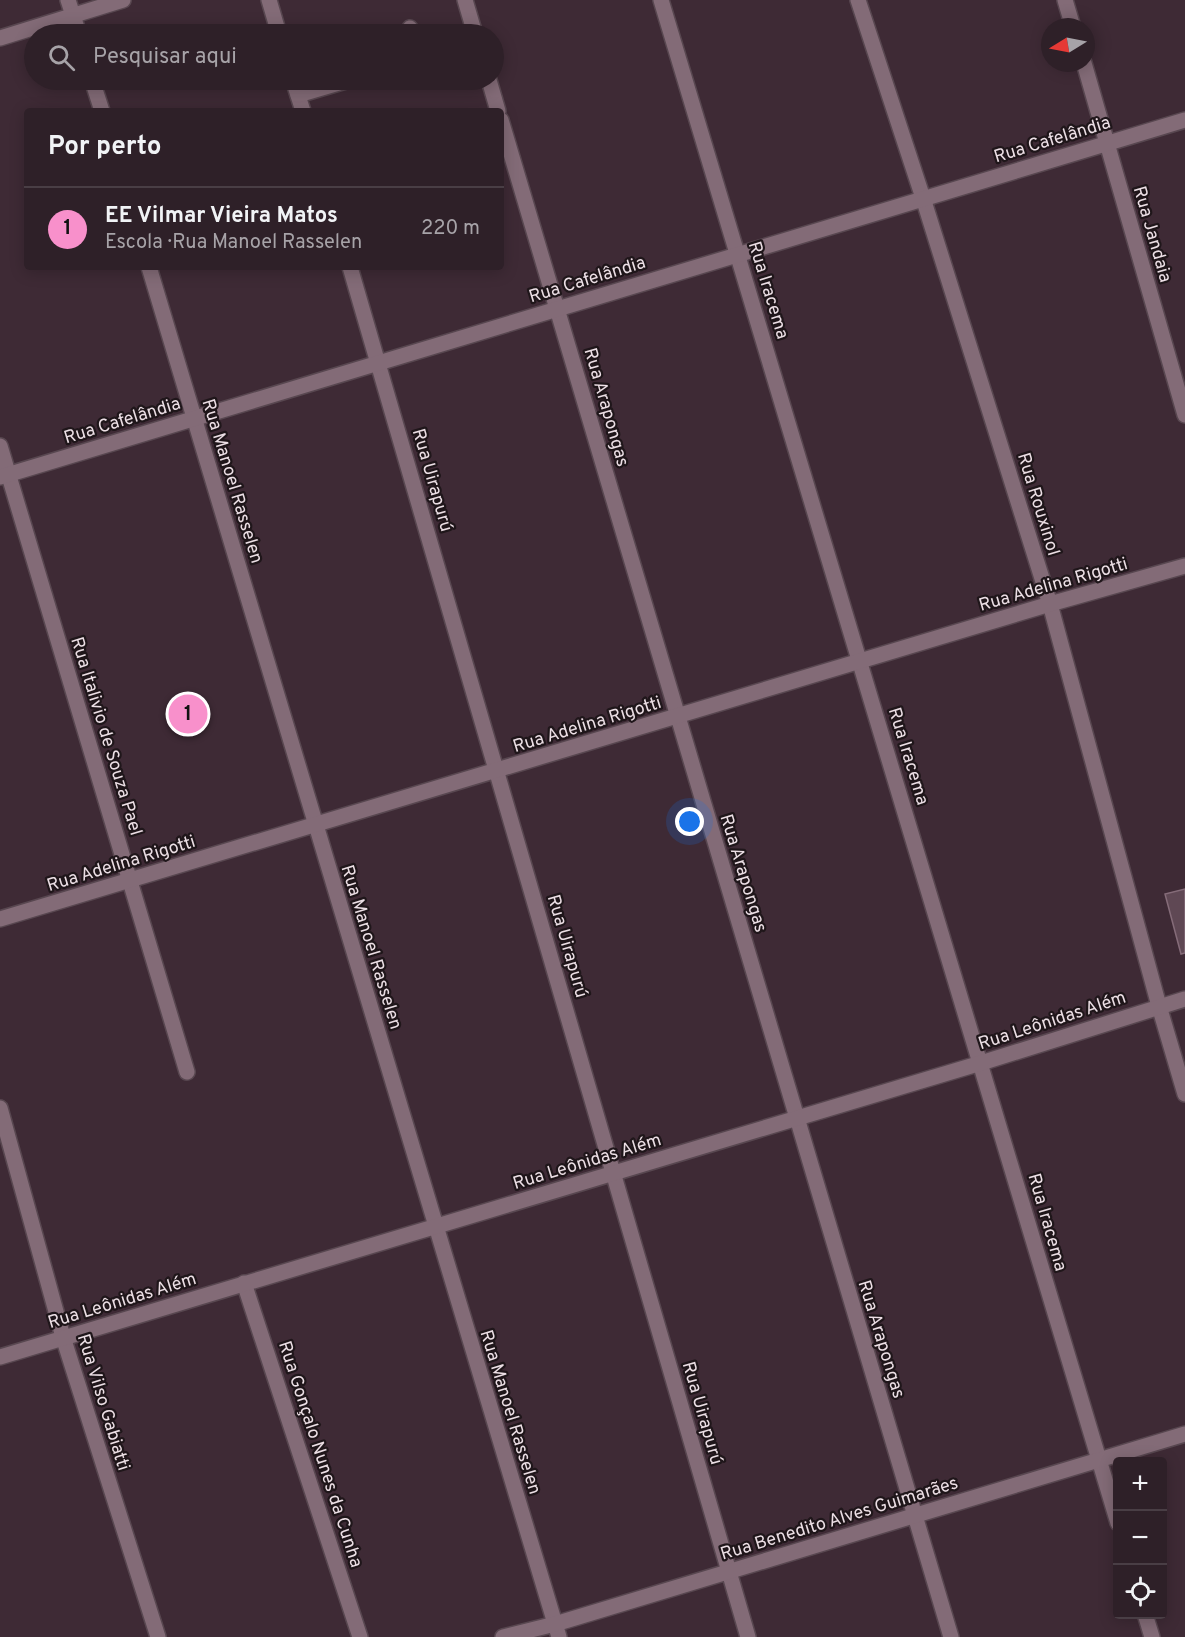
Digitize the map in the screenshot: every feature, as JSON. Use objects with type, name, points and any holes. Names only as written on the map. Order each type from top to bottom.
[{"type":"street","points":[[68,0],[76,24]]},
{"type":"street","points":[[44,24],[123,0]]},
{"type":"street","points":[[269,0],[276,24]]},
{"type":"street","points":[[465,0],[472,24]]},
{"type":"street","name":"Rua Iracema","points":[[661,0],[1114,1511]]},
{"type":"street","name":"Rua Rouxinol","points":[[858,0],[923,198],[1050,604],[1185,1094]]},
{"type":"street","points":[[1065,0],[1070,18]]},
{"type":"street","points":[[0,38],[24,30]]},
{"type":"street","name":"Rua Jandaia","points":[[1087,72],[1185,416]]},
{"type":"street","points":[[95,90],[101,108]]},
{"type":"street","points":[[296,90],[302,108]]},
{"type":"street","points":[[298,95],[315,90]]},
{"type":"street","points":[[492,90],[497,108]]},
{"type":"street","name":"Rua Cafelândia","points":[[4,475],[1185,120]]},
{"type":"street","name":"Rua Arapongas","points":[[504,130],[951,1637]]},
{"type":"street","name":"Rua Manoel Rasselen","points":[[150,270],[557,1630]]},
{"type":"street","name":"Rua Uirapurú","points":[[351,270],[748,1637]]},
{"type":"street","name":"Rua Italivio de Souza Pael","points":[[0,446],[4,475],[187,1072]]},
{"type":"street","name":"Rua Adelina Rigotti","points":[[0,919],[860,663],[1050,604],[1185,566]]},
{"type":"street","name":"Rua Leônidas Além","points":[[0,1357],[796,1119],[1185,999]]},
{"type":"street","name":"Rua Vilso Gabiatti","points":[[0,1108],[63,1337],[158,1637]]},
{"type":"street","name":"Rua Gonçalo Nunes da Cunha","points":[[244,1283],[360,1637]]},
{"type":"street","name":"Rua Benedito Alves Guimarães","points":[[503,1637],[557,1630],[728,1572],[1185,1434]]},
{"type":"street","points":[[1147,1619],[1152,1637]]},
{"type":"building","points":[[1185,889],[1185,953],[1181,954],[1165,894]]},
{"type":"place","name":"EE Vilmar Vieira Matos","points":[[188,714]]}]
